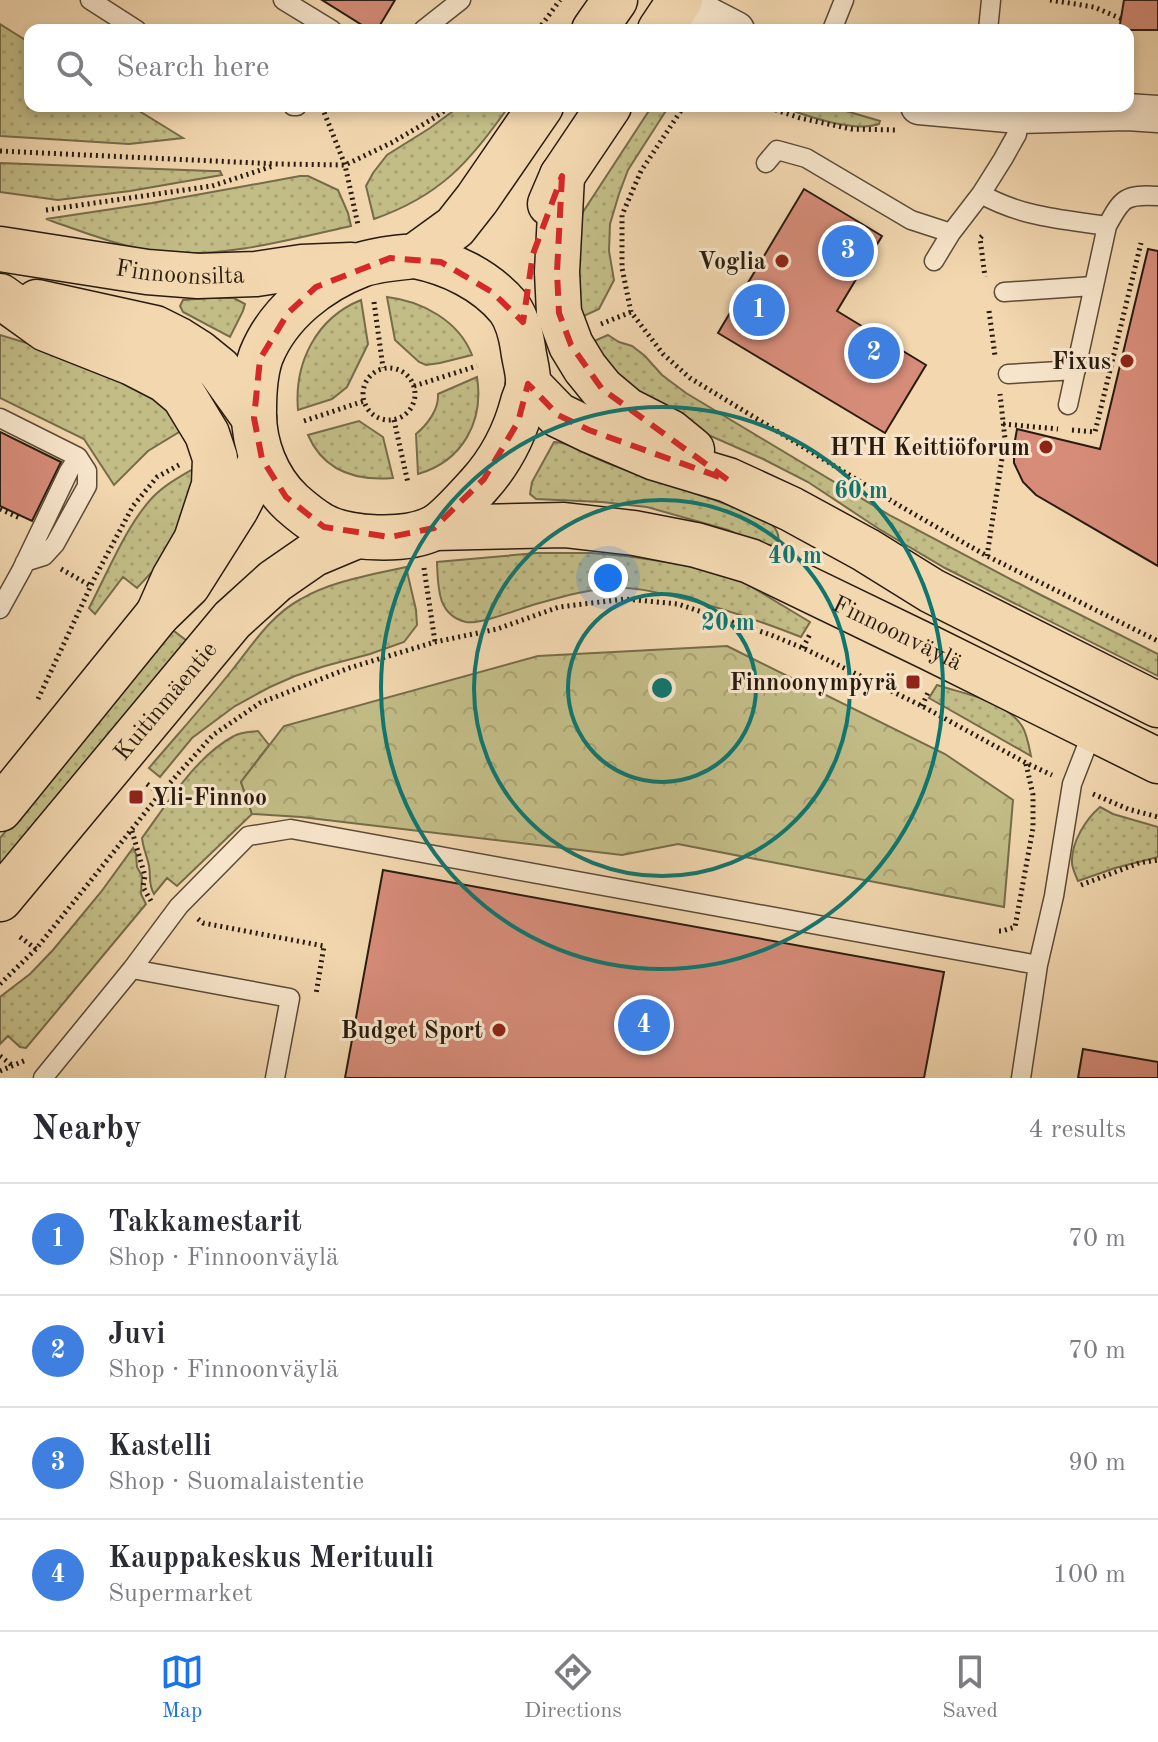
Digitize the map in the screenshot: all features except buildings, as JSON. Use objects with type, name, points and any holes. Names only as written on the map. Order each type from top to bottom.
[{"type":"main road","points":[[598,24],[615,0]]},
{"type":"main road","points":[[664,24],[679,0]]},
{"type":"main road","points":[[415,256],[455,227],[537,112]]},
{"type":"main road","points":[[429,548],[504,451],[518,422],[528,384],[521,334],[533,254],[562,176],[605,112]]},
{"type":"main road","points":[[562,176],[557,272],[559,313],[571,345],[602,389],[627,410],[670,432],[728,480]]},
{"type":"main road","name":"Finnoonsilta","points":[[0,249],[147,272],[198,276],[365,264]]},
{"type":"main road","points":[[0,809],[158,614],[188,585],[236,509],[258,438],[254,390],[260,359],[269,337],[288,313],[316,287],[365,264],[415,256],[441,262],[468,275],[492,292],[510,310],[521,334]]},
{"type":"main road","points":[[0,294],[155,328],[198,352],[219,369],[258,438],[272,479],[286,497],[324,527],[357,536]]},
{"type":"main road","points":[[0,294],[46,329],[132,363],[165,380],[184,396],[207,434],[215,458],[214,485],[196,540],[158,614]]},
{"type":"main road","points":[[528,384],[558,415],[655,458],[728,480],[791,509],[932,591],[1158,705]]},
{"type":"main road","name":"Finnoonväylä","points":[[357,536],[404,536],[429,548],[564,525],[634,533],[696,545],[750,561],[1158,761]]},
{"type":"main road","name":"Kuitinmäentie","points":[[0,899],[232,620],[275,581],[314,554],[357,536]]},
{"type":"street","points":[[679,0],[725,24]]},
{"type":"street","points":[[999,112],[1019,115],[1158,114]]},
{"type":"lane","points":[[90,0],[128,24]]},
{"type":"lane","points":[[283,0],[322,24]]},
{"type":"lane","points":[[431,24],[461,0]]},
{"type":"lane","points":[[834,24],[844,0]]},
{"type":"lane","points":[[989,24],[991,0]]},
{"type":"lane","points":[[934,261],[951,233],[989,198],[1017,134],[1019,115]]},
{"type":"lane","points":[[766,163],[777,150],[806,158],[911,220],[951,233]]},
{"type":"lane","points":[[1068,405],[1107,226],[1119,203],[1135,194],[1158,196]]},
{"type":"lane","points":[[989,198],[1025,214],[1107,226]]},
{"type":"lane","points":[[993,292],[1093,286]]},
{"type":"lane","points":[[1002,368],[1076,370]]},
{"type":"lane","points":[[0,418],[78,457],[0,609]]},
{"type":"lane","points":[[1021,1078],[1038,965],[1054,896],[1072,784],[1093,730]]},
{"type":"lane","points":[[43,1078],[179,906],[248,836],[291,829],[1038,965]]},
{"type":"lane","points":[[132,969],[290,998],[275,1078]]},
{"type":"path","points":[[542,24],[560,0]]},
{"type":"path","points":[[1050,0],[1094,7],[1122,19]]},
{"type":"path","points":[[324,112],[345,165],[383,368]]},
{"type":"path","points":[[0,151],[345,165],[391,143],[442,112]]},
{"type":"path","points":[[680,112],[641,171],[622,215],[622,268],[631,312],[663,354],[690,378],[900,506],[987,556],[1158,641]]},
{"type":"path","points":[[46,210],[212,186],[278,164]]},
{"type":"path","points":[[989,198],[980,238],[993,292],[1002,368]]},
{"type":"path","points":[[594,326],[631,312]]},
{"type":"path","points":[[414,386],[477,366]]},
{"type":"path","points":[[383,368],[399,370],[414,386],[412,407],[394,420],[374,416],[364,401],[365,384],[375,371],[383,368]]},
{"type":"path","points":[[987,556],[1005,439],[999,393]]},
{"type":"path","points":[[304,421],[364,401]]},
{"type":"path","points":[[394,420],[408,483]]},
{"type":"path","points":[[33,709],[95,577],[133,506],[157,477],[182,463]]},
{"type":"path","points":[[429,548],[435,642]]},
{"type":"path","points":[[0,984],[36,949],[160,794],[213,735],[260,703],[349,668],[435,642],[497,629],[559,607],[625,599],[678,604],[771,635],[922,706],[1026,763],[1128,809],[1158,817]]},
{"type":"path","points":[[803,648],[811,632]]},
{"type":"path","points":[[922,706],[929,690]]},
{"type":"path","points":[[957,950],[971,925],[1002,931],[1015,927],[1033,828],[1033,795],[1026,763]]},
{"type":"path","points":[[147,784],[160,794]]},
{"type":"path","points":[[132,830],[145,876],[143,887],[152,903]]},
{"type":"path","points":[[1054,896],[1107,874],[1158,860]]},
{"type":"path","points":[[20,937],[36,949]]},
{"type":"path","points":[[0,1056],[13,1066]]},
{"type":"path","points":[[0,1071],[27,1059]]},
{"type":"highlighted area","points":[[562,176],[557,272],[559,313],[571,345],[602,389],[728,480],[589,430],[558,415],[528,384],[518,422],[484,479],[434,528],[390,537],[324,527],[286,497],[262,459],[254,418],[260,359],[288,313],[316,287],[390,258],[441,262],[492,292],[523,322],[533,254]]},
{"type":"green space","points":[[0,24],[24,39],[24,112],[141,112],[183,138],[129,144],[0,136]]},
{"type":"green space","points":[[452,112],[505,112],[481,144],[452,175],[417,200],[374,219],[366,186],[373,173],[387,155]]},
{"type":"green space","points":[[648,112],[665,112],[628,170],[619,194],[610,224],[609,251],[614,280],[599,309],[575,320],[572,244],[583,212]]},
{"type":"green space","points":[[797,112],[849,112],[880,121],[879,124],[856,126]]},
{"type":"green space","points":[[0,163],[220,171],[222,175],[58,200],[0,192]]},
{"type":"green space","points":[[308,176],[338,190],[351,226],[281,242],[207,253],[183,253],[131,247],[46,219],[152,203]]},
{"type":"green space","points":[[387,297],[413,303],[438,315],[458,332],[472,355],[426,365],[419,362],[395,340]]},
{"type":"green space","points":[[234,298],[245,304],[230,337],[183,312],[180,306],[183,300]]},
{"type":"green space","points":[[361,300],[368,344],[347,387],[332,399],[298,410],[300,376],[311,344],[332,318]]},
{"type":"green space","points":[[0,335],[76,358],[162,403],[184,429],[148,451],[114,485],[84,439],[0,398]]},
{"type":"green space","points":[[608,335],[632,346],[686,393],[891,516],[1158,654],[1158,676],[945,568],[808,482],[649,409],[585,345]]},
{"type":"green space","points":[[477,377],[477,409],[467,437],[447,460],[418,474],[416,434],[432,416],[438,394]]},
{"type":"green space","points":[[359,421],[383,437],[393,478],[367,478],[343,472],[323,458],[308,435]]},
{"type":"green space","points":[[554,442],[750,513],[774,527],[778,543],[756,543],[728,530],[647,507],[536,499],[530,494],[532,482]]},
{"type":"green space","points":[[193,469],[197,497],[165,558],[137,588],[123,577],[95,614],[89,608],[134,522],[156,494]]},
{"type":"green space","points":[[537,553],[626,556],[721,574],[742,581],[810,622],[801,637],[702,603],[628,588],[575,594],[472,622],[456,618],[444,607],[437,562]]},
{"type":"green space","points":[[406,567],[417,625],[404,642],[295,676],[270,687],[235,706],[192,738],[160,777],[149,768],[281,613],[301,599],[326,588]]},
{"type":"green space","points":[[170,628],[187,641],[0,874],[0,838]]},
{"type":"green space","points":[[727,646],[945,754],[1013,800],[1004,907],[678,844],[622,855],[301,817],[252,814],[241,782],[284,726],[538,656]]},
{"type":"green space","points":[[937,685],[983,699],[1015,717],[1027,736],[1031,756],[929,698]]},
{"type":"green space","points":[[258,731],[269,745],[241,782],[252,814],[177,886],[167,878],[154,894],[142,838],[183,782],[207,756],[237,735]]},
{"type":"green space","points":[[1100,807],[1158,827],[1158,857],[1078,881],[1072,865],[1074,847],[1085,824]]},
{"type":"green space","points":[[133,848],[142,876],[141,894],[146,904],[26,1048],[20,1047],[8,1036],[0,1044],[0,997],[30,974],[53,950]]},
{"type":"place","name":"Kastelli","points":[[848,251]]},
{"type":"place","name":"Voglia","points":[[782,261]]},
{"type":"place","name":"Takkamestarit","points":[[759,310]]},
{"type":"place","name":"Juvi","points":[[874,353]]},
{"type":"place","name":"Fixus","points":[[1127,361]]},
{"type":"place","name":"HTH Keittiöforum","points":[[1046,447]]},
{"type":"place","name":"Finnoonympyrä","points":[[913,682]]},
{"type":"place","name":"Yli-Finnoo","points":[[136,797]]},
{"type":"place","name":"Kauppakeskus Merituuli","points":[[644,1025]]},
{"type":"place","name":"Budget Sport","points":[[499,1030]]}]
